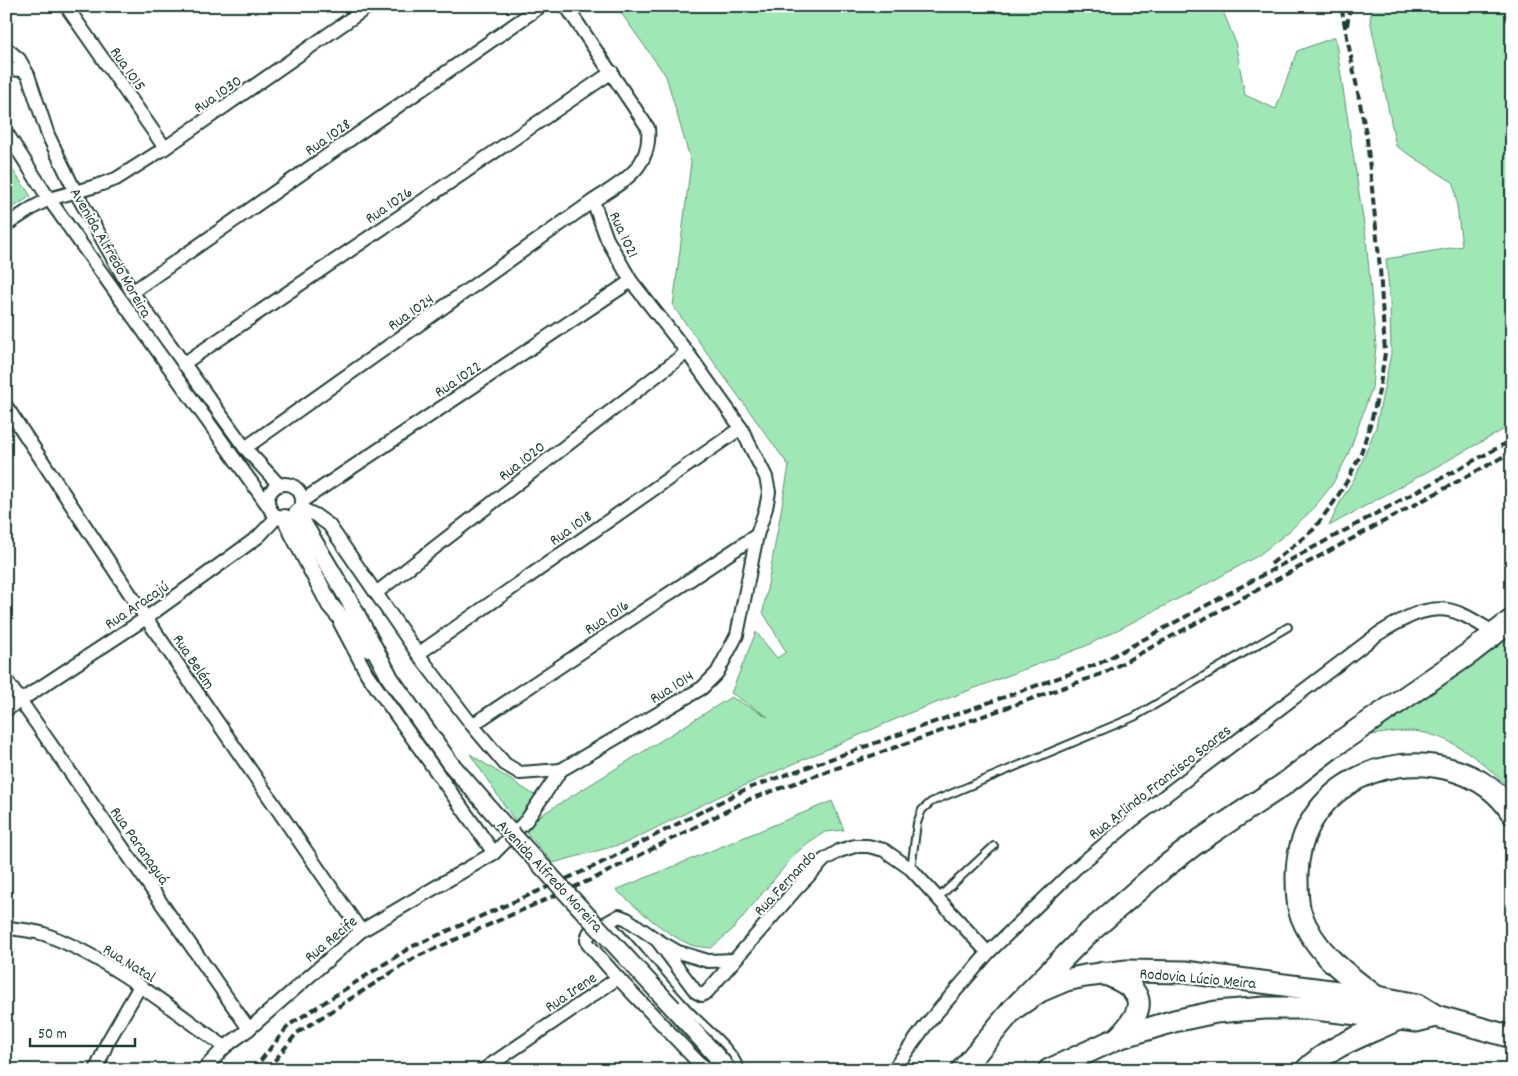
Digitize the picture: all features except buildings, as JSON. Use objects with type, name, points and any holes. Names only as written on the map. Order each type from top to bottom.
[{"type":"highway","points":[[1013,1009],[1085,936],[1162,869],[1283,785],[1331,748],[1470,653],[1512,620]]},
{"type":"highway","points":[[1377,997],[1332,962],[1308,928],[1300,911],[1297,888],[1300,845],[1307,828],[1318,812],[1344,786],[1366,773],[1392,765],[1419,764],[1441,766],[1471,776],[1492,790],[1512,813]]},
{"type":"highway","name":"Rodovia Lúcio Meira","points":[[962,1070],[1013,1009],[1040,991],[1060,982],[1085,976],[1127,971],[1185,972],[1377,997],[1418,1005],[1436,1016],[1512,1037]]},
{"type":"highway","points":[[1103,973],[1129,985],[1137,994],[1138,1011],[1132,1022],[1118,1038]]},
{"type":"highway","name":"Rodovia Lúcio Meira","points":[[1049,1070],[1118,1038],[1174,1021],[1216,1012],[1265,1008],[1307,1008],[1416,1021],[1436,1016]]},
{"type":"highway","points":[[1306,1070],[1322,1056],[1343,1043],[1368,1034],[1398,1019]]},
{"type":"street","name":"Rua 1015","points":[[66,6],[165,148]]},
{"type":"street","name":"Rua 1030","points":[[6,226],[49,199],[96,186],[116,178],[165,148],[369,6]]},
{"type":"street","name":"Rua 1028","points":[[132,292],[541,6]]},
{"type":"street","name":"Rua 1021","points":[[566,6],[648,128],[650,142],[647,154],[638,168],[621,183],[593,201],[607,239],[631,281],[687,352],[741,428]]},
{"type":"street","name":"Avenida Alfredo Moreira","points":[[6,48],[19,59],[28,74],[48,135],[75,191],[132,292],[245,448],[279,485]]},
{"type":"street","points":[[6,69],[22,70],[28,74]]},
{"type":"street","name":"Rua 1026","points":[[183,364],[612,72]]},
{"type":"street","name":"Avenida Alfredo Moreira","points":[[6,132],[49,199],[289,510],[350,602],[388,674]]},
{"type":"street","name":"Rua 1024","points":[[245,448],[593,201]]},
{"type":"street","name":"Rua 1022","points":[[289,510],[631,281]]},
{"type":"street","name":"Rua 1020","points":[[376,593],[687,352]]},
{"type":"street","name":"Rua Belém","points":[[6,406],[146,618],[361,932]]},
{"type":"street","name":"Rua 1014","points":[[494,853],[526,821],[561,770],[702,688],[717,673],[738,635],[757,535],[769,492],[766,478],[741,428]]},
{"type":"street","name":"Rua 1018","points":[[418,654],[741,428]]},
{"type":"street","points":[[285,484],[292,485],[297,489],[289,510],[268,500],[273,488],[285,484]]},
{"type":"street","name":"Avenida Alfredo Moreira","points":[[289,510],[315,515],[328,525],[418,654],[472,725],[505,764],[520,773],[561,770]]},
{"type":"street","name":"Avenida Alfredo Moreira","points":[[289,510],[330,605],[367,674],[494,853]]},
{"type":"street","name":"Rua Aracajú","points":[[6,710],[146,618],[258,537],[289,510]]},
{"type":"street","name":"Rua 1016","points":[[472,725],[757,535]]},
{"type":"street","name":"Avenida Alfredo Moreira","points":[[330,605],[388,674],[450,763],[479,797],[729,1070]]},
{"type":"street","name":"Rua Arlindo Francisco Soares","points":[[893,1070],[926,1025],[988,952],[1075,869],[1133,820],[1378,634],[1409,616],[1428,609],[1460,613],[1495,634]]},
{"type":"street","name":"Rua Paranaguá","points":[[6,680],[249,1029]]},
{"type":"street","name":"Rua Fernando","points":[[657,940],[696,992],[702,995],[707,992],[824,860],[839,851],[854,846],[868,846],[884,850],[911,869],[988,952]]},
{"type":"street","name":"Rua Recife","points":[[203,1070],[361,932],[494,853]]},
{"type":"street","points":[[609,922],[622,916],[657,940],[678,952],[694,958],[708,961],[734,960]]},
{"type":"street","name":"Rua Irene","points":[[483,1070],[618,978],[586,940],[589,933],[609,922]]},
{"type":"street","name":"Rua Natal","points":[[6,928],[42,934],[78,949],[140,986],[226,1048]]},
{"type":"street","points":[[618,978],[696,1060],[708,1070]]},
{"type":"street","points":[[96,1070],[107,1043],[140,986]]},
{"type":"lane","points":[[911,869],[917,823],[922,810],[931,802],[1134,717],[1288,627]]},
{"type":"lane","points":[[939,897],[994,846]]},
{"type":"lane","points":[[609,922],[644,958],[686,1008],[720,1040],[741,1070]]},
{"type":"green space","points":[[616,6],[1221,6],[1235,41],[1245,95],[1276,109],[1297,51],[1335,37],[1366,238],[1376,346],[1372,388],[1348,455],[1332,485],[1312,510],[1259,555],[1086,646],[912,712],[718,797],[626,843],[553,863],[522,827],[731,697],[768,717],[731,693],[756,632],[777,658],[786,652],[763,612],[789,466],[673,306],[691,162],[666,76]]},
{"type":"green space","points":[[1373,6],[1512,6],[1512,425],[1329,526],[1340,502],[1357,474],[1376,427],[1391,354],[1390,300],[1386,259],[1462,246],[1454,183],[1396,146],[1370,19]]},
{"type":"green space","points":[[6,161],[31,196],[6,212]]},
{"type":"green space","points":[[1512,632],[1512,792],[1479,761],[1440,737],[1411,731],[1390,732],[1354,738]]},
{"type":"green space","points":[[470,754],[539,798],[515,821]]},
{"type":"green space","points":[[832,801],[844,830],[825,832],[795,854],[732,930],[711,948],[691,945],[671,934],[616,890]]},
{"type":"railway","points":[[1271,564],[1313,530],[1347,481],[1360,456],[1370,425],[1379,391],[1385,353],[1380,268],[1367,139],[1341,6]]},
{"type":"railway","points":[[1347,26],[1350,6]]},
{"type":"railway","points":[[253,1070],[289,1025],[411,947],[593,867],[746,789],[1100,663],[1512,440]]},
{"type":"railway","points":[[267,1070],[297,1033],[416,957],[597,877],[750,799],[1104,673],[1512,452]]}]
